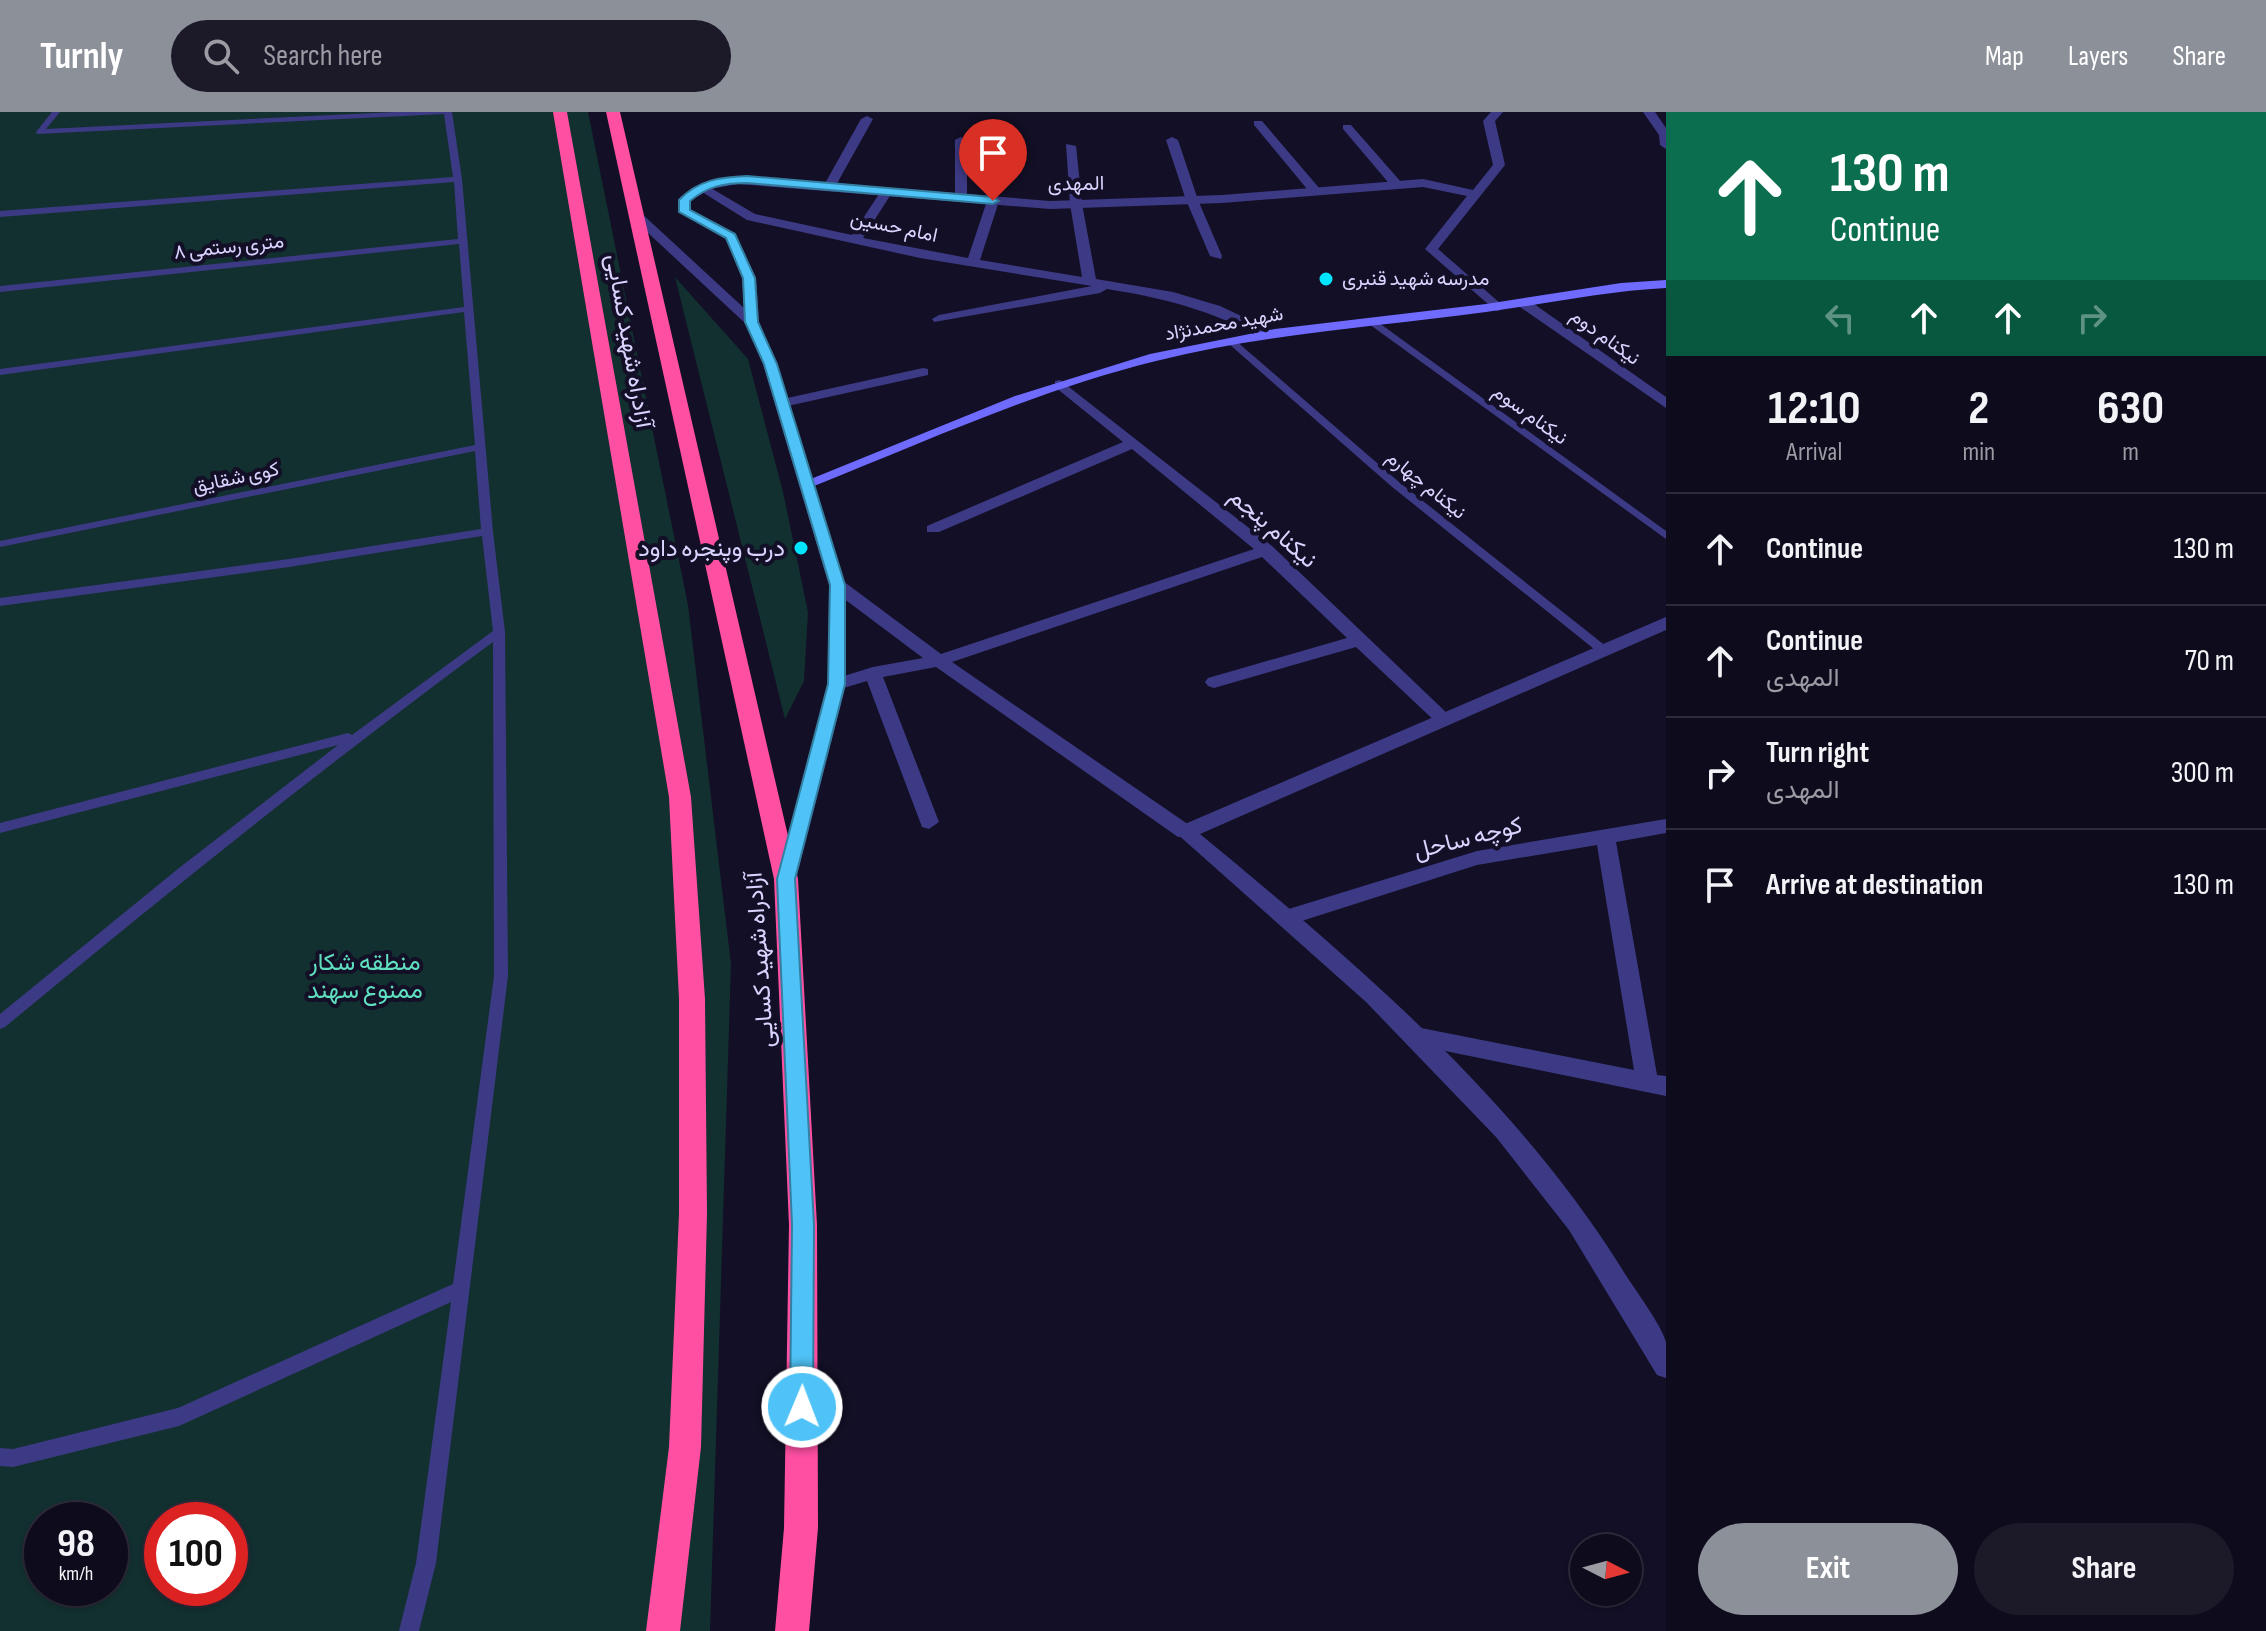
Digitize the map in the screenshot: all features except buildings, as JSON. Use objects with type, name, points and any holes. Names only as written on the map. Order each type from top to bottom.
[{"type":"highway","name":"آزادراه شهید کسایی","points":[[560,112],[680,797],[692,999],[693,1214],[685,1447],[663,1631]]},
{"type":"highway","name":"آزادراه شهید کسایی","points":[[613,112],[786,879],[803,1225],[801,1528],[792,1631]]},
{"type":"main road","name":"شهید محمدنژاد","points":[[809,483],[1060,384],[1152,357],[1270,335],[1496,307],[1629,285],[1666,284]]},
{"type":"street","points":[[1496,307],[1431,249],[1499,165],[1489,121],[1497,112]]},
{"type":"street","points":[[1649,112],[1666,138]]},
{"type":"street","points":[[829,187],[867,119]]},
{"type":"street","points":[[1258,123],[1316,192]]},
{"type":"street","points":[[1347,127],[1397,185]]},
{"type":"street","points":[[961,140],[961,198]]},
{"type":"street","points":[[1172,140],[1192,200],[1216,256]]},
{"type":"street","points":[[1070,146],[1076,204],[1090,282]]},
{"type":"street","name":"المهدی","points":[[700,187],[722,180],[747,180],[993,201],[1076,204],[1192,200],[1423,183],[1475,194]]},
{"type":"street","points":[[700,187],[684,200],[685,212],[731,236],[749,278],[752,322],[809,483],[837,585],[837,684],[786,879]]},
{"type":"street","name":"امام حسین","points":[[700,187],[751,217],[973,262],[1168,295],[1215,309],[1270,335]]},
{"type":"street","points":[[856,239],[887,191]]},
{"type":"street","points":[[973,262],[993,201]]},
{"type":"street","points":[[636,215],[752,322]]},
{"type":"street","points":[[939,319],[1115,286]]},
{"type":"street","name":"نیکنام دوم","points":[[1522,302],[1666,404]]},
{"type":"street","points":[[783,403],[923,372]]},
{"type":"street","name":"نیکنام پنجم","points":[[1060,384],[1266,550],[1444,720]]},
{"type":"street","points":[[933,529],[1134,443]]},
{"type":"street","points":[[837,684],[873,673],[938,661],[1266,550]]},
{"type":"street","points":[[837,585],[938,661],[1185,832],[1416,1036],[1461,1081],[1546,1179],[1615,1279],[1666,1366]]},
{"type":"street","points":[[1185,832],[1666,623]]},
{"type":"street","points":[[1214,682],[1360,640]]},
{"type":"street","points":[[873,673],[929,822]]},
{"type":"street","name":"کوچه ساحل","points":[[1286,918],[1477,858],[1666,826]]},
{"type":"street","points":[[1416,1036],[1656,1084],[1605,836]]},
{"type":"lane","points":[[56,112],[40,132],[446,112],[458,179],[487,532],[499,632],[501,976],[426,1563],[409,1631]]},
{"type":"lane","points":[[217,124],[220,112]]},
{"type":"lane","points":[[0,214],[458,179]]},
{"type":"lane","name":"۸ متری رستمی","points":[[0,289],[461,241]]},
{"type":"lane","points":[[0,372],[468,309]]},
{"type":"lane","name":"نیکنام سوم","points":[[1372,322],[1666,536]]},
{"type":"lane","name":"نیکنام چهارم","points":[[1232,342],[1395,484],[1603,650]]},
{"type":"lane","name":"کوی شقایق","points":[[0,544],[480,447]]},
{"type":"lane","points":[[0,602],[289,563],[487,532]]},
{"type":"lane","points":[[0,1023],[197,859],[356,736],[499,632]]},
{"type":"lane","points":[[0,828],[356,736]]},
{"type":"lane","points":[[0,1457],[13,1458],[179,1417],[459,1290]]},
{"type":"green space","name":"منطقه شکار ممنوع سهند","points":[[0,112],[588,112],[688,605],[731,964],[710,1631],[0,1631]]},
{"type":"green space","points":[[675,277],[748,359],[783,492],[808,612],[804,681],[785,719]]},
{"type":"place","name":"مدرسه شهید قنبری","points":[[1326,279]]},
{"type":"place","name":"درب وپنجره داود","points":[[801,548]]},
{"type":"route","points":[[802,1407],[803,1225],[786,879],[837,684],[837,585],[809,483],[770,364],[752,322],[749,278],[731,236],[685,212],[684,200],[700,187],[722,180],[747,180],[993,201]]}]
